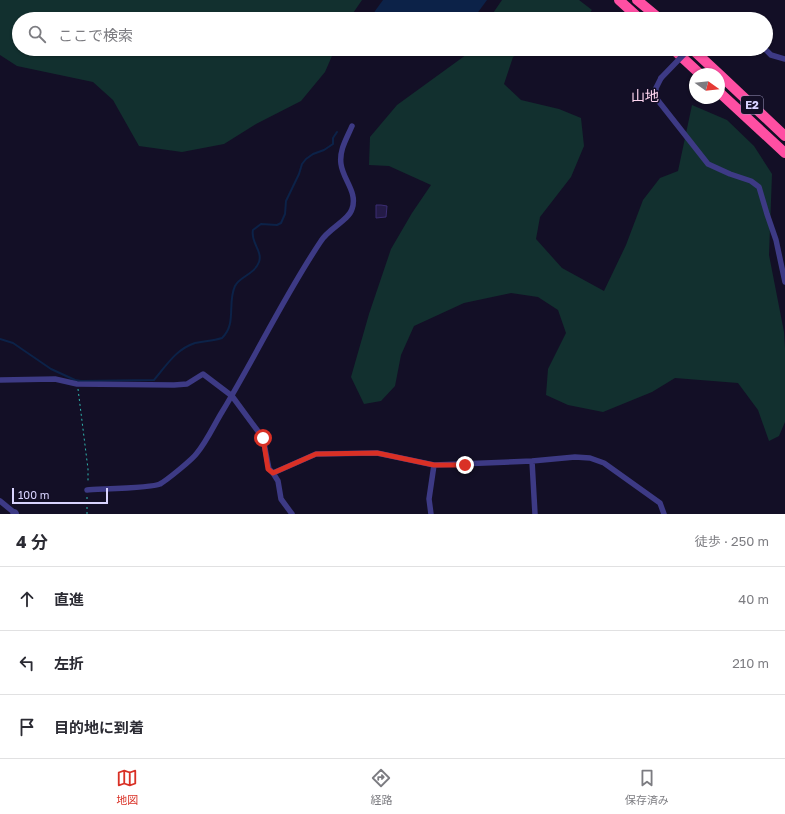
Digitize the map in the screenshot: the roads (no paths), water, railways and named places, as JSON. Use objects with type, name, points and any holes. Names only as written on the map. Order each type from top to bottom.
[{"type":"highway","points":[[619,0],[632,12]]},
{"type":"highway","points":[[637,0],[652,12]]},
{"type":"highway","points":[[681,56],[694,68]]},
{"type":"highway","name":"E2","points":[[700,56],[713,68]]},
{"type":"highway","name":"E2","points":[[725,80],[785,136]]},
{"type":"highway","name":"E2","points":[[725,98],[785,153]]},
{"type":"street","points":[[681,56],[661,78],[656,88],[656,98],[708,164],[750,181],[759,187],[766,214],[776,240],[785,282]]},
{"type":"street","points":[[773,56],[785,59]]},
{"type":"street","points":[[87,490],[158,485],[196,454],[251,364],[291,288],[321,240],[327,232],[351,213],[354,198],[351,187],[344,176],[341,164],[341,155],[343,146],[352,126]]},
{"type":"street","points":[[0,380],[56,379],[77,384],[174,385],[187,384],[203,374],[232,396],[263,438],[268,469],[273,473],[278,481],[281,499],[292,514]]},
{"type":"street","points":[[273,473],[316,454],[377,453],[434,465],[465,465],[575,457],[590,458],[597,460],[619,473],[660,503],[664,514]]},
{"type":"street","points":[[532,461],[534,514]]},
{"type":"street","points":[[431,514],[429,499],[434,465]]},
{"type":"street","points":[[0,501],[15,514]]},
{"type":"water","points":[[383,0],[487,0],[478,12],[375,11]]},
{"type":"waterway","points":[[0,339],[13,343],[51,369],[75,380],[154,380],[172,358],[182,349],[195,343],[222,338],[227,332],[231,320],[232,299],[235,286],[240,280],[251,273],[259,262],[260,258],[253,239],[253,230],[261,224],[277,225],[281,223],[285,214],[286,201],[299,174],[302,164],[313,154],[324,150],[333,144],[333,138],[337,132]]},
{"type":"district","name":"山地","points":[[645,96]]}]
